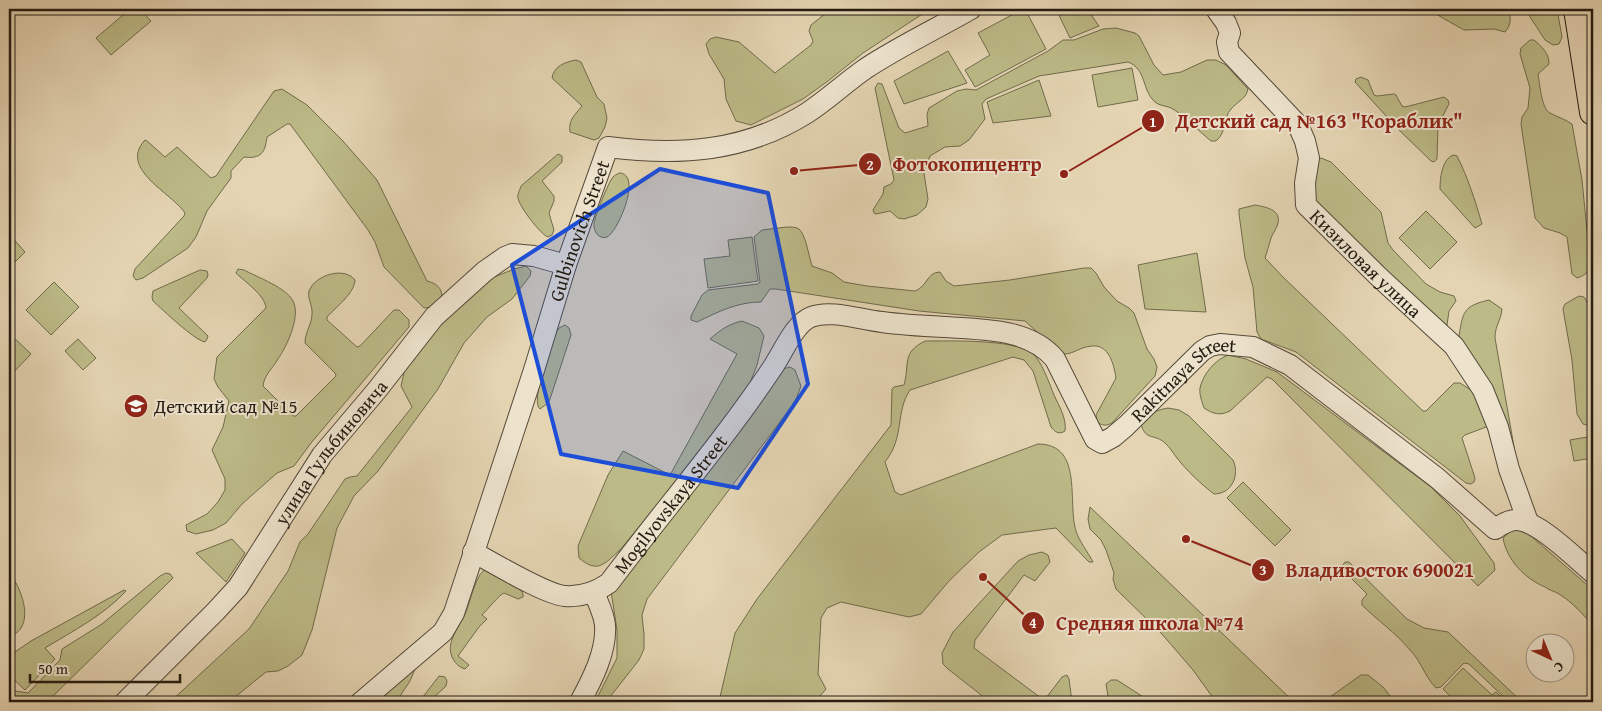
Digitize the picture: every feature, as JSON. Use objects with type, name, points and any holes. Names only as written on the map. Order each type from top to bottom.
[{"type":"main road","points":[[1577,9],[1593,112]]},
{"type":"street","name":"Gulbinovich Street","points":[[361,702],[443,632],[454,613],[566,265],[608,147],[643,151],[697,150],[748,140],[781,128],[829,98],[868,67],[971,9]]},
{"type":"street","name":"Кизиловая улица","points":[[1216,9],[1226,23],[1230,33],[1227,42],[1229,52],[1298,125],[1306,141],[1309,158],[1306,205],[1379,277],[1454,346],[1483,390],[1498,427],[1508,469],[1528,522]]},
{"type":"street","name":"улица Гульбиновича","points":[[125,702],[238,587],[322,455],[434,317],[486,271],[512,254],[534,256],[566,265]]},
{"type":"street","name":"Rakitnaya Street","points":[[823,314],[883,322],[1007,332],[1036,342],[1048,350],[1055,359],[1095,439],[1102,443],[1126,426],[1202,351],[1210,346],[1220,344],[1253,347],[1290,365],[1302,374],[1437,478],[1495,529],[1507,522],[1516,520],[1528,522]]},
{"type":"street","name":"Mogilyovskaya Street","points":[[474,552],[542,589],[563,596],[594,592],[609,583],[703,463],[772,368],[798,327],[804,320],[823,314]]},
{"type":"street","points":[[1528,522],[1547,534],[1593,573]]},
{"type":"street","points":[[580,702],[599,659],[604,634],[605,626],[602,610],[594,592]]},
{"type":"highlighted area","points":[[660,169],[768,193],[808,384],[738,488],[561,454],[512,265]]},
{"type":"shaded area","points":[[130,9],[140,9],[151,21],[111,55],[96,38]]},
{"type":"shaded area","points":[[831,9],[930,9],[863,53],[803,99],[751,125],[736,121],[726,99],[724,79],[709,54],[706,44],[710,39],[716,37],[739,42],[775,73],[811,45],[813,41],[809,31],[811,25]]},
{"type":"shaded area","points":[[1025,9],[1046,49],[975,87],[965,70],[990,55],[978,33]]},
{"type":"shaded area","points":[[1056,9],[1087,9],[1099,26],[1070,38]]},
{"type":"shaded area","points":[[1427,9],[1507,9],[1510,15],[1509,27],[1505,32],[1494,29],[1464,30]]},
{"type":"shaded area","points":[[1525,9],[1557,9],[1562,37],[1559,44],[1553,45],[1545,40]]},
{"type":"shaded area","points":[[1116,28],[1135,33],[1139,36],[1154,65],[1163,75],[1181,72],[1207,60],[1216,60],[1226,65],[1248,89],[1244,98],[1229,113],[1222,133],[1216,141],[1211,141],[1175,110],[1155,102],[1147,90],[1138,69],[1128,62],[1039,76],[986,99],[982,104],[985,119],[969,140],[960,146],[945,147],[930,156],[924,173],[928,199],[926,207],[917,215],[904,219],[898,218],[890,211],[874,213],[873,210],[883,194],[884,187],[891,184],[894,180],[875,88],[878,83],[882,84],[899,128],[905,133],[928,126],[927,114],[929,108],[957,91],[966,89],[976,90],[1048,51],[1063,40],[1074,40],[1103,29]]},
{"type":"shaded area","points":[[1530,40],[1534,40],[1542,48],[1549,60],[1549,64],[1538,74],[1541,95],[1547,110],[1572,124],[1582,180],[1590,261],[1587,272],[1577,278],[1572,274],[1567,237],[1544,228],[1535,218],[1521,124],[1522,117],[1528,108],[1530,88],[1520,54],[1521,48]]},
{"type":"shaded area","points":[[948,51],[967,83],[904,104],[894,81]]},
{"type":"shaded area","points":[[576,60],[581,62],[597,97],[604,104],[607,118],[605,127],[599,138],[594,140],[570,132],[571,121],[582,106],[552,78],[555,70],[561,65]]},
{"type":"shaded area","points":[[1132,68],[1138,100],[1098,107],[1092,75]]},
{"type":"shaded area","points":[[1361,77],[1368,80],[1374,95],[1394,94],[1402,106],[1405,107],[1444,97],[1448,100],[1449,104],[1438,125],[1437,159],[1434,162],[1398,129],[1355,82],[1356,79]]},
{"type":"shaded area","points":[[1039,80],[1051,116],[993,123],[987,102]]},
{"type":"shaded area","points":[[282,89],[307,105],[342,140],[377,180],[427,281],[436,285],[441,291],[442,297],[432,307],[424,308],[384,267],[375,242],[368,230],[290,124],[267,137],[261,154],[254,157],[244,157],[231,171],[231,178],[207,211],[196,237],[188,248],[143,278],[136,280],[133,276],[135,269],[185,213],[142,171],[138,161],[138,151],[145,140],[165,157],[177,147],[211,178],[216,176],[274,91]]},
{"type":"shaded area","points":[[558,154],[562,156],[562,162],[542,181],[554,196],[549,213],[554,230],[552,235],[548,237],[540,231],[526,213],[519,202],[518,195],[521,186]]},
{"type":"shaded area","points":[[1457,156],[1461,164],[1482,224],[1475,228],[1440,189],[1444,165],[1449,157]]},
{"type":"shaded area","points":[[1321,158],[1331,162],[1381,212],[1388,243],[1393,250],[1426,284],[1440,292],[1454,296],[1456,301],[1449,311],[1446,332],[1313,203],[1316,161]]},
{"type":"shaded area","points":[[619,173],[626,176],[629,182],[629,192],[617,225],[612,233],[604,238],[597,234],[594,229],[595,220],[611,180]]},
{"type":"shaded area","points":[[1255,205],[1275,212],[1278,218],[1265,258],[1423,411],[1426,411],[1454,383],[1460,383],[1479,395],[1489,423],[1486,427],[1462,438],[1475,478],[1474,482],[1471,484],[1466,483],[1296,352],[1261,339],[1257,332],[1253,287],[1245,258],[1239,214],[1239,209]]},
{"type":"shaded area","points":[[1426,211],[1457,242],[1430,269],[1399,238]]},
{"type":"shaded area","points":[[787,227],[799,229],[801,232],[812,266],[832,273],[844,282],[867,286],[915,291],[932,274],[940,272],[946,281],[954,286],[1091,268],[1104,287],[1117,301],[1134,313],[1147,349],[1157,367],[1155,376],[1112,423],[1104,425],[1097,422],[1096,415],[1116,378],[1114,367],[1107,352],[1098,346],[1092,346],[1068,354],[1058,354],[1025,321],[919,311],[776,289],[770,289],[761,302],[752,302],[720,311],[697,322],[691,320],[691,316],[702,295],[708,290],[758,284],[760,282],[754,237],[762,230]]},
{"type":"shaded area","points":[[9,234],[25,252],[9,268]]},
{"type":"shaded area","points":[[752,237],[758,281],[708,288],[704,259],[730,256],[728,240]]},
{"type":"shaded area","points":[[1197,253],[1206,312],[1145,309],[1138,265]]},
{"type":"shaded area","points":[[526,266],[531,271],[530,276],[512,299],[487,317],[464,343],[438,389],[378,471],[354,496],[337,528],[312,630],[302,655],[278,671],[266,672],[229,702],[170,702],[249,629],[288,571],[300,542],[308,534],[345,479],[357,476],[412,407],[401,386],[405,368],[460,301],[492,278]]},
{"type":"shaded area","points":[[238,269],[264,279],[278,287],[290,296],[293,301],[295,315],[292,331],[282,353],[265,378],[263,386],[293,416],[296,416],[336,376],[305,343],[312,314],[309,291],[317,281],[330,274],[337,273],[350,276],[355,280],[348,295],[327,317],[327,320],[357,347],[394,310],[399,310],[409,320],[409,327],[311,443],[294,466],[277,473],[242,504],[226,523],[213,530],[196,534],[187,531],[186,525],[207,514],[218,502],[225,490],[225,479],[212,450],[223,427],[229,401],[214,379],[217,357],[266,308],[262,298],[236,273]]},
{"type":"shaded area","points":[[200,270],[207,271],[207,278],[179,308],[208,336],[205,342],[179,324],[153,301],[152,297],[153,291]]},
{"type":"shaded area","points":[[54,282],[79,307],[51,335],[26,310]]},
{"type":"shaded area","points":[[1579,296],[1584,297],[1587,302],[1593,345],[1593,427],[1583,424],[1577,414],[1572,360],[1563,309],[1565,304]]},
{"type":"shaded area","points":[[1489,300],[1502,309],[1495,338],[1517,464],[1459,336],[1463,316],[1466,311],[1480,302]]},
{"type":"shaded area","points":[[742,321],[759,328],[764,336],[757,365],[750,383],[696,457],[620,550],[601,565],[596,566],[586,563],[579,558],[578,546],[608,475],[623,451],[670,475],[737,354],[710,339],[725,328]]},
{"type":"shaded area","points":[[565,325],[569,328],[571,335],[550,399],[540,409],[538,396],[542,374],[555,335],[559,328]]},
{"type":"shaded area","points":[[9,333],[31,354],[9,377]]},
{"type":"shaded area","points":[[78,339],[96,358],[83,370],[65,351]]},
{"type":"shaded area","points":[[925,341],[997,343],[1023,348],[1032,353],[1042,367],[1064,417],[1065,431],[1057,432],[1051,427],[1033,371],[1024,360],[1013,357],[910,390],[905,398],[895,443],[885,462],[895,492],[901,495],[1038,444],[1052,447],[1062,454],[1068,464],[1076,531],[1093,562],[1089,562],[1056,528],[1002,535],[979,552],[949,581],[921,614],[909,617],[841,602],[827,608],[821,618],[818,674],[826,689],[815,702],[716,702],[720,697],[735,633],[757,599],[891,425],[892,389],[904,385],[909,355],[917,345]]},
{"type":"shaded area","points":[[1228,355],[1246,359],[1277,372],[1431,487],[1460,516],[1494,563],[1495,570],[1478,586],[1272,379],[1267,377],[1226,413],[1217,414],[1204,408],[1200,390],[1204,378],[1214,364]]},
{"type":"shaded area","points":[[790,367],[795,370],[801,386],[795,402],[647,599],[642,615],[644,649],[639,660],[606,702],[595,702],[617,658],[617,630],[611,591],[776,371]]},
{"type":"shaded area","points":[[1168,408],[1179,410],[1189,416],[1233,460],[1236,472],[1235,477],[1233,483],[1226,491],[1214,494],[1199,482],[1166,444],[1145,432],[1141,424],[1153,413]]},
{"type":"shaded area","points":[[1593,436],[1593,458],[1574,461],[1570,440]]},
{"type":"shaded area","points":[[1243,482],[1291,530],[1275,546],[1227,498]]},
{"type":"shaded area","points":[[1090,507],[1294,702],[1220,702],[1211,695],[1193,670],[1162,634],[1116,589],[1113,579],[1114,573],[1106,550],[1101,540],[1090,529],[1088,519]]},
{"type":"shaded area","points":[[1513,529],[1521,530],[1532,537],[1593,590],[1593,626],[1568,601],[1559,594],[1530,579],[1513,561],[1508,554],[1503,538]]},
{"type":"shaded area","points":[[232,539],[245,553],[226,582],[196,553]]},
{"type":"shaded area","points":[[1042,552],[1048,555],[1050,562],[1035,581],[1024,575],[975,640],[974,648],[1041,698],[1046,698],[1062,677],[1067,675],[1072,702],[990,702],[943,664],[942,653],[953,632],[1018,561],[1029,555]]},
{"type":"shaded area","points":[[1345,562],[1349,562],[1407,619],[1424,628],[1448,632],[1522,702],[1509,702],[1469,664],[1464,663],[1441,687],[1436,688],[1414,654],[1393,632],[1362,605],[1362,600],[1367,594],[1342,569]]},
{"type":"shaded area","points":[[485,570],[520,588],[523,597],[518,599],[504,593],[482,615],[487,619],[458,656],[469,665],[465,669],[453,659],[450,647],[466,612],[476,582]]},
{"type":"shaded area","points":[[9,572],[20,591],[25,614],[24,622],[20,629],[9,638]]},
{"type":"shaded area","points":[[166,573],[170,574],[173,578],[47,702],[9,702],[9,690],[28,693],[60,660],[62,649],[102,624]]},
{"type":"shaded area","points":[[124,590],[126,591],[108,608],[45,648],[55,659],[25,690],[9,675],[9,656],[31,641]]},
{"type":"shaded area","points":[[1463,668],[1492,695],[1496,692],[1506,702],[1456,702],[1443,689]]},
{"type":"shaded area","points":[[415,669],[410,681],[396,702],[373,702]]},
{"type":"shaded area","points":[[1361,675],[1368,675],[1383,687],[1395,702],[1323,702]]},
{"type":"shaded area","points":[[439,676],[445,677],[447,681],[446,686],[429,702],[419,702]]},
{"type":"shaded area","points":[[1111,680],[1117,680],[1151,702],[1109,702],[1106,684]]},
{"type":"place","name":"Фотокопицентр","points":[[794,171]]},
{"type":"place","name":"Детский сад №163 \"Кораблик\"","points":[[1064,174]]},
{"type":"place","name":"Детский сад №15","points":[[136,406]]},
{"type":"place","name":"Владивосток 690021","points":[[1186,539]]},
{"type":"place","name":"Средняя школа №74","points":[[983,577]]}]
